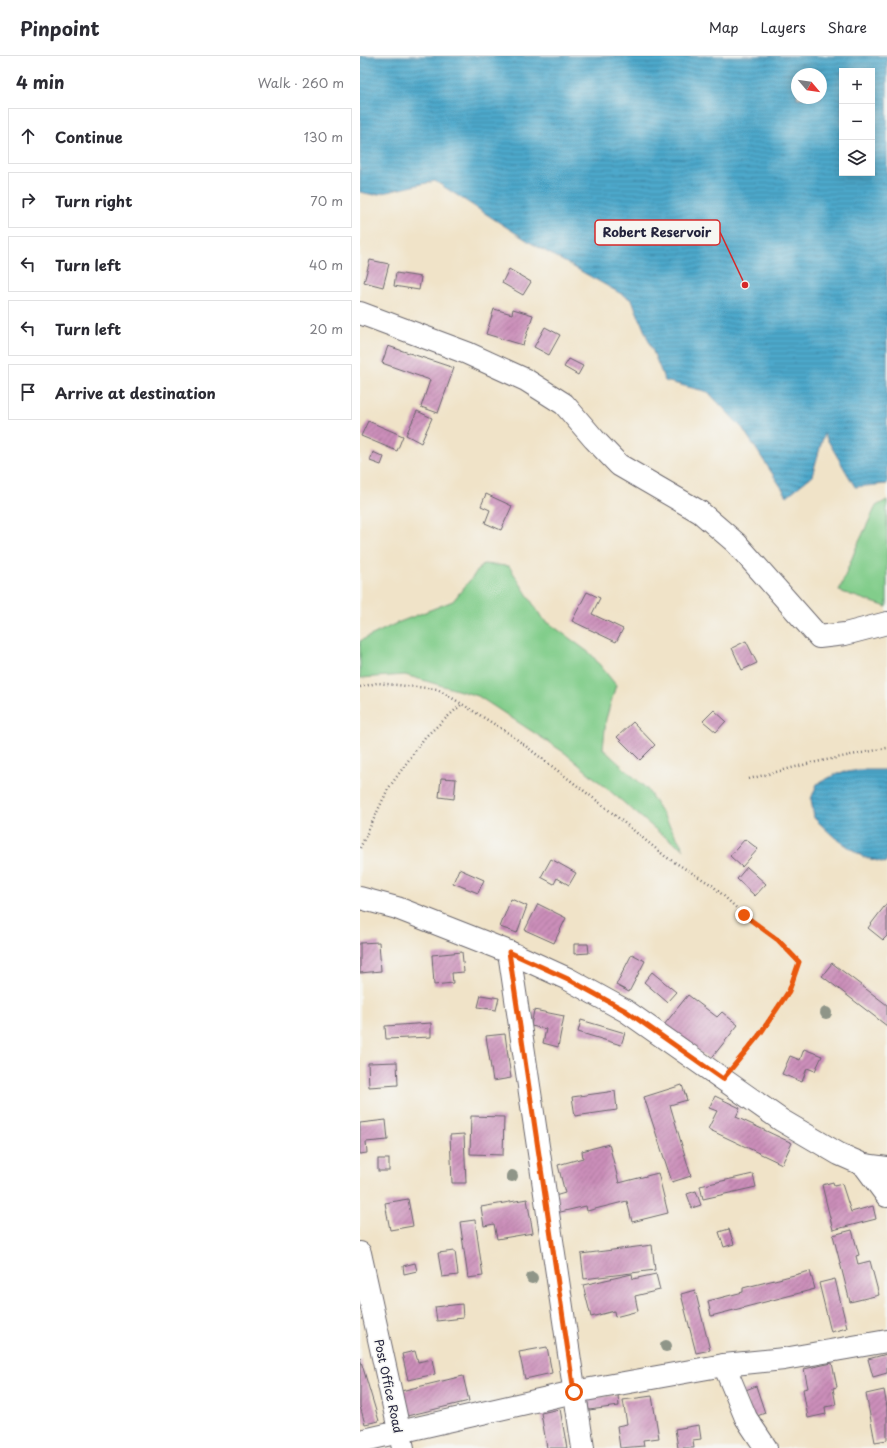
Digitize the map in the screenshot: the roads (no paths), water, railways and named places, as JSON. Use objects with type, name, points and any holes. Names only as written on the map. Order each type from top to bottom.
[{"type":"street","points":[[360,313],[467,353],[526,380],[564,404],[594,439],[620,465],[700,512],[736,543],[819,637],[845,634],[887,623]]},
{"type":"street","points":[[360,898],[397,908],[509,952],[568,979],[626,1011],[781,1120],[839,1154],[864,1165],[887,1168]]},
{"type":"street","points":[[509,952],[583,1448]]},
{"type":"street","points":[[864,1165],[887,1196]]},
{"type":"street","name":"Post Office Road","points":[[360,1253],[401,1440]]},
{"type":"street","points":[[360,1441],[401,1440],[574,1392],[724,1365],[784,1359],[887,1341]]},
{"type":"street","points":[[724,1365],[746,1418],[766,1448]]},
{"type":"water","points":[[360,56],[887,56],[887,484],[855,487],[824,434],[812,476],[787,496],[743,429],[708,392],[665,381],[632,300],[531,243],[435,181],[374,195],[360,192]]},
{"type":"water","points":[[861,770],[887,770],[887,860],[885,863],[863,857],[834,837],[814,818],[811,799],[817,784],[838,773]]},
{"type":"place","name":"Robert Reservoir","points":[[745,285]]}]
